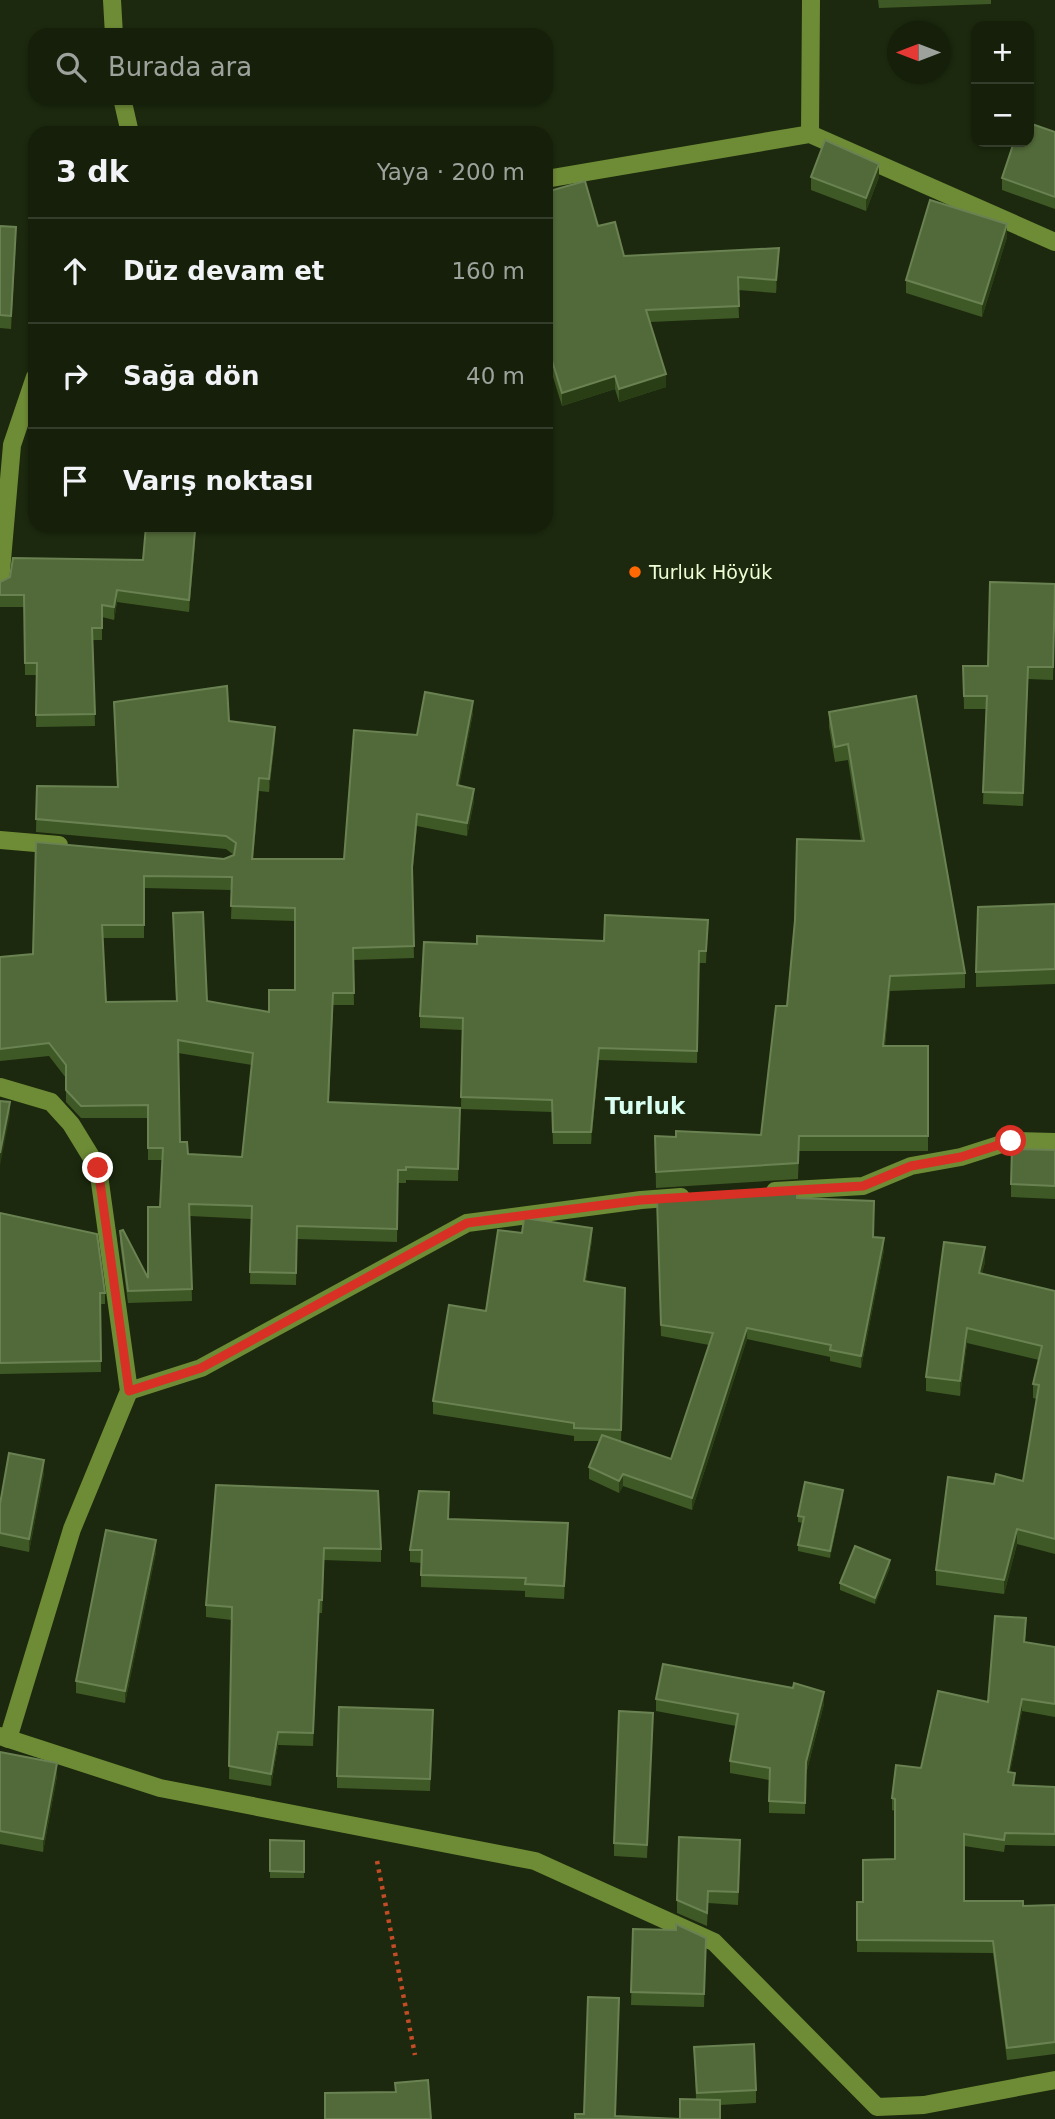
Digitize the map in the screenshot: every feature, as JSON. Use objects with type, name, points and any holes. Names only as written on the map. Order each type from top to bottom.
[{"type":"street","points":[[112,0],[114,28]]},
{"type":"street","points":[[810,134],[811,0]]},
{"type":"street","points":[[124,105],[128,126]]},
{"type":"street","points":[[553,178],[810,134],[1055,242]]},
{"type":"street","points":[[0,583],[12,445],[28,398]]},
{"type":"street","points":[[0,840],[80,847]]},
{"type":"street","points":[[0,1087],[51,1102],[71,1124],[98,1168],[129,1391],[72,1529],[4,1737],[160,1788],[535,1861],[714,1942],[877,2106],[925,2105],[1055,2080]]},
{"type":"street","points":[[752,1193],[863,1186],[911,1166],[961,1157],[1011,1141],[1055,1142]]},
{"type":"street","points":[[129,1391],[201,1368],[467,1223],[641,1200],[697,1196]]},
{"type":"path","points":[[371,1829],[415,2055]]},
{"type":"building","points":[[1034,125],[1055,132],[1055,197],[1002,178],[1012,147],[1034,147]]},
{"type":"building","points":[[825,140],[879,164],[866,198],[811,177]]},
{"type":"building","points":[[585,181],[598,226],[615,222],[624,256],[779,248],[776,280],[738,277],[739,306],[646,310],[666,374],[619,389],[615,376],[562,393],[553,364],[553,190]]},
{"type":"building","points":[[930,200],[1007,224],[982,304],[906,280]]},
{"type":"building","points":[[0,226],[16,227],[11,316],[0,315]]},
{"type":"building","points":[[145,532],[195,532],[189,600],[117,590],[114,607],[102,605],[102,628],[92,628],[95,714],[36,715],[37,663],[25,663],[24,595],[0,595],[0,582],[10,577],[13,558],[143,560]]},
{"type":"building","points":[[990,582],[1055,584],[1053,667],[1028,667],[1023,793],[983,792],[987,696],[964,696],[963,666],[988,666]]},
{"type":"building","points":[[227,686],[229,721],[275,727],[269,779],[259,778],[252,859],[344,859],[354,730],[417,735],[425,692],[473,701],[457,785],[474,789],[467,823],[417,814],[412,867],[414,946],[353,948],[354,993],[333,993],[328,1102],[460,1108],[458,1169],[406,1167],[406,1170],[398,1170],[397,1229],[297,1226],[296,1273],[250,1272],[252,1206],[189,1204],[192,1289],[128,1291],[120,1231],[123,1230],[148,1278],[148,1207],[160,1207],[163,1148],[148,1148],[148,1105],[81,1106],[66,1090],[66,1065],[49,1043],[0,1049],[0,957],[33,954],[36,842],[224,859],[234,855],[236,843],[226,836],[36,819],[37,786],[118,787],[114,702]],"holes":[[[144,876],[232,877],[231,906],[295,908],[295,990],[269,990],[269,1012],[207,1001],[203,912],[173,913],[177,1001],[106,1002],[102,925],[144,925]],[[178,1040],[253,1053],[242,1157],[188,1154],[187,1142],[180,1142]]]},
{"type":"building","points":[[916,696],[965,973],[890,976],[883,1046],[928,1046],[928,1136],[799,1136],[798,1163],[656,1172],[655,1136],[676,1137],[676,1131],[761,1135],[776,1006],[787,1006],[795,920],[797,839],[864,841],[848,744],[835,747],[829,712]]},
{"type":"building","points":[[1055,904],[1055,969],[976,972],[978,907]]},
{"type":"building","points":[[605,915],[708,920],[706,951],[699,951],[697,1051],[599,1048],[591,1132],[553,1132],[552,1100],[461,1097],[463,1018],[420,1016],[424,942],[477,944],[477,936],[604,941]]},
{"type":"building","points":[[0,1101],[10,1102],[0,1153]]},
{"type":"building","points":[[1012,1149],[1055,1150],[1055,1186],[1011,1184]]},
{"type":"building","points":[[797,1190],[797,1198],[874,1201],[873,1237],[884,1238],[861,1356],[830,1350],[831,1345],[747,1328],[692,1498],[623,1474],[619,1481],[589,1467],[602,1435],[671,1459],[713,1333],[661,1325],[657,1199]]},
{"type":"building","points":[[0,1213],[97,1234],[105,1293],[100,1293],[101,1361],[0,1363]]},
{"type":"building","points":[[524,1218],[592,1228],[584,1281],[625,1288],[621,1430],[574,1428],[574,1423],[433,1401],[449,1305],[486,1311],[498,1230],[522,1233]]},
{"type":"building","points":[[944,1242],[985,1247],[979,1273],[1055,1291],[1055,1539],[1017,1529],[1004,1580],[936,1570],[948,1477],[994,1484],[996,1474],[1023,1481],[1039,1385],[1033,1384],[1042,1346],[967,1328],[960,1381],[926,1377]]},
{"type":"building","points":[[9,1453],[44,1460],[29,1539],[0,1533],[0,1504]]},
{"type":"building","points":[[805,1482],[843,1490],[830,1551],[798,1545],[804,1517],[798,1516]]},
{"type":"building","points":[[216,1485],[378,1491],[381,1549],[324,1548],[313,1733],[278,1732],[271,1774],[229,1766],[232,1607],[206,1605]]},
{"type":"building","points":[[419,1491],[449,1492],[448,1519],[568,1523],[564,1586],[525,1584],[526,1578],[421,1575],[422,1550],[410,1550]]},
{"type":"building","points":[[106,1530],[156,1540],[125,1691],[76,1681]]},
{"type":"building","points":[[855,1546],[890,1560],[875,1598],[840,1583]]},
{"type":"building","points":[[995,1616],[1026,1618],[1024,1642],[1055,1647],[1055,1704],[1022,1699],[1008,1772],[1015,1773],[1013,1785],[1055,1787],[1055,1834],[1005,1833],[1004,1840],[964,1834],[964,1901],[1023,1901],[1023,1906],[1055,1905],[1055,2042],[1007,2048],[993,1941],[857,1940],[857,1902],[863,1902],[863,1860],[895,1859],[895,1799],[892,1798],[896,1765],[921,1768],[938,1691],[988,1702]]},
{"type":"building","points":[[663,1664],[793,1688],[794,1683],[824,1692],[806,1762],[805,1803],[769,1801],[770,1768],[730,1761],[738,1714],[656,1699]]},
{"type":"building","points":[[339,1707],[433,1710],[430,1779],[337,1776]]},
{"type":"building","points":[[619,1711],[653,1713],[647,1845],[614,1843]]},
{"type":"building","points":[[0,1752],[57,1763],[43,1839],[0,1831]]},
{"type":"building","points":[[679,1837],[740,1840],[738,1892],[708,1891],[707,1913],[677,1900]]},
{"type":"building","points":[[270,1840],[304,1841],[304,1872],[270,1871]]},
{"type":"building","points":[[676,1924],[706,1938],[704,1994],[631,1992],[633,1929],[676,1930]]},
{"type":"building","points":[[588,1997],[619,1998],[615,2116],[680,2119],[575,2119],[575,2114],[584,2114]]},
{"type":"building","points":[[754,2044],[756,2090],[697,2093],[694,2047]]},
{"type":"building","points":[[428,2080],[431,2119],[325,2119],[325,2093],[396,2092],[395,2083]]},
{"type":"building","points":[[680,2099],[720,2100],[720,2119],[680,2119]]},
{"type":"place","name":"Turluk Höyük","points":[[635,572]]},
{"type":"district","name":"Turluk","points":[[645,1106]]},
{"type":"route","points":[[98,1168],[129,1391],[201,1368],[467,1223],[641,1200],[863,1186],[911,1166],[961,1157],[1011,1141]]}]
